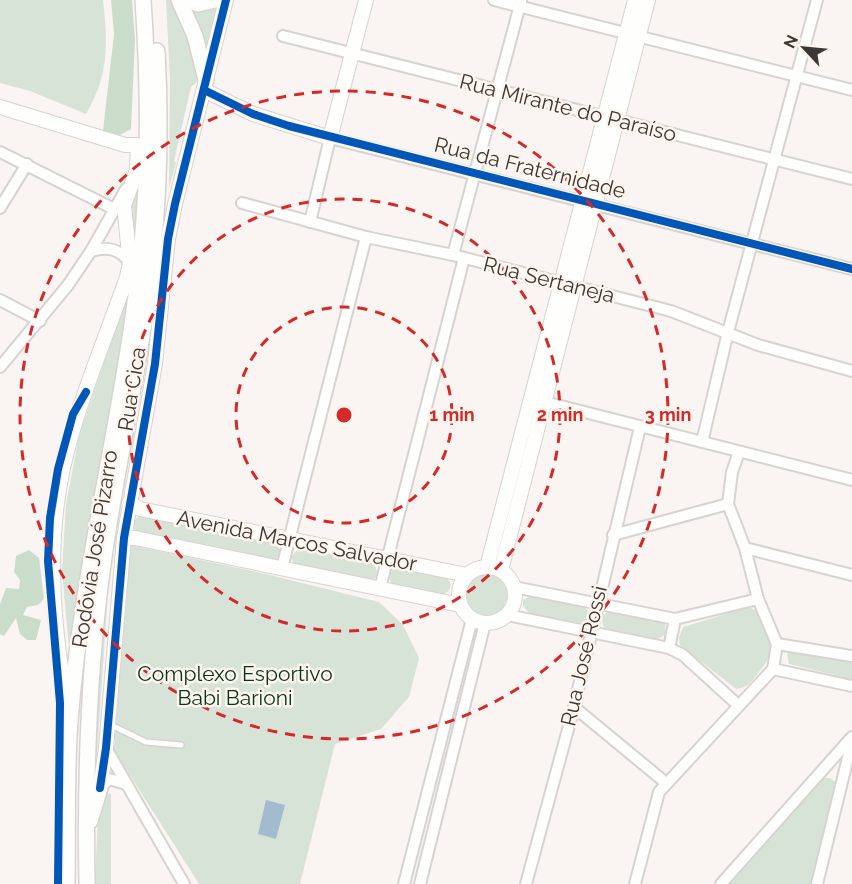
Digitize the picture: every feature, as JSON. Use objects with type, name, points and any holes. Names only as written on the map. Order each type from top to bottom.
[{"type":"main road","points":[[138,145],[141,0]]},
{"type":"main road","name":"Rodovia José Pizarro","points":[[67,884],[70,721],[135,263],[149,130],[141,0]]},
{"type":"main road","name":"Rodovia José Pizarro","points":[[87,884],[87,741],[93,648],[106,544],[145,316],[157,202],[160,99],[153,0]]},
{"type":"main road","points":[[179,0],[195,36],[205,85]]},
{"type":"main road","points":[[188,0],[206,4],[215,0]]},
{"type":"main road","points":[[86,836],[100,788]]},
{"type":"street","name":"Rua Cica","points":[[100,788],[106,748],[124,538],[155,364],[171,222],[226,0]]},
{"type":"street","points":[[310,222],[366,0]]},
{"type":"street","points":[[494,0],[520,3],[633,35],[852,90]]},
{"type":"street","points":[[633,35],[635,0]]},
{"type":"street","points":[[494,569],[633,35],[648,0]]},
{"type":"street","points":[[702,442],[728,332],[817,0]]},
{"type":"street","points":[[453,255],[520,3]]},
{"type":"street","name":"Rua Mirante do Paraíso","points":[[283,36],[852,179]]},
{"type":"street","name":"Rua da Fraternidade","points":[[205,85],[253,114],[330,138],[476,172],[852,269]]},
{"type":"street","points":[[0,107],[108,140],[131,146],[138,145],[137,170],[119,211],[40,321],[0,367]]},
{"type":"street","points":[[0,152],[119,211],[135,263],[73,430],[57,503],[54,533],[55,602],[70,721]]},
{"type":"street","points":[[0,208],[27,164]]},
{"type":"street","name":"Rua Sertaneja","points":[[242,203],[366,237],[453,255],[671,311],[758,345],[852,371]]},
{"type":"street","points":[[282,568],[366,237]]},
{"type":"street","points":[[91,251],[114,250],[135,263]]},
{"type":"street","points":[[380,588],[464,258]]},
{"type":"street","points":[[494,569],[544,402],[568,285]]},
{"type":"street","points":[[0,300],[40,321]]},
{"type":"street","points":[[544,402],[852,480]]},
{"type":"street","name":"Rua José Rossi","points":[[526,884],[574,707],[596,605],[640,427]]},
{"type":"street","points":[[635,884],[655,801],[666,783],[773,669],[777,644],[758,599],[745,548],[728,504],[732,472],[739,452]]},
{"type":"street","name":"Avenida Marcos Salvador","points":[[129,503],[140,509],[467,575]]},
{"type":"street","points":[[613,535],[728,504]]},
{"type":"street","name":"Avenida Marcos Salvador","points":[[124,538],[460,605]]},
{"type":"street","points":[[745,548],[852,575]]},
{"type":"street","points":[[494,569],[467,575],[460,586],[460,605],[479,621],[501,620],[507,615],[514,602],[514,587]]},
{"type":"street","points":[[494,569],[514,587],[675,619],[758,599]]},
{"type":"street","points":[[507,615],[591,633],[642,640],[669,648],[683,655],[738,705]]},
{"type":"street","points":[[669,648],[675,619]]},
{"type":"street","points":[[404,884],[479,621]]},
{"type":"street","points":[[420,884],[479,621]]},
{"type":"street","points":[[777,644],[852,656]]},
{"type":"street","points":[[773,669],[852,687]]},
{"type":"street","points":[[574,707],[666,783]]},
{"type":"street","points":[[721,884],[852,736]]},
{"type":"street","points":[[817,884],[852,741]]},
{"type":"street","points":[[106,748],[184,884]]},
{"type":"street","points":[[100,788],[110,779],[126,784]]},
{"type":"lane","points":[[108,724],[146,742],[181,745]]},
{"type":"green space","points":[[0,0],[103,0],[106,31],[105,59],[99,86],[86,114],[30,91],[0,83]]},
{"type":"green space","points":[[111,0],[132,0],[135,40],[131,129],[120,135],[103,131],[114,34]]},
{"type":"green space","points":[[166,0],[171,0],[190,43],[197,82],[191,87],[169,188],[170,79]]},
{"type":"green space","points":[[189,9],[199,12],[217,9],[206,49]]},
{"type":"green space","points":[[137,185],[139,196],[128,325],[115,380],[83,558],[70,659],[62,572],[66,504],[79,436],[126,297],[131,207]]},
{"type":"green space","points":[[140,515],[276,542],[281,551],[276,560],[271,561],[135,532],[133,522]]},
{"type":"green space","name":"Complexo Esportivo Babi Barioni","points":[[130,545],[266,574],[379,602],[403,625],[419,658],[409,697],[381,729],[335,744],[300,884],[199,884],[114,750]]},
{"type":"green space","points":[[300,547],[374,563],[378,574],[373,580],[295,566],[291,557]]},
{"type":"green space","points":[[29,550],[39,558],[44,599],[38,605],[27,607],[23,615],[41,620],[36,640],[27,640],[20,634],[16,618],[4,636],[0,634],[0,604],[6,588],[19,589],[20,580],[14,572],[16,556]]},
{"type":"green space","points":[[396,567],[448,579],[451,584],[449,591],[442,595],[391,585],[389,573]]},
{"type":"green space","points":[[487,573],[502,580],[509,595],[502,610],[487,617],[472,610],[465,595],[472,580]]},
{"type":"green space","points":[[108,592],[97,755],[94,770],[101,643]]},
{"type":"green space","points":[[532,595],[583,606],[591,614],[590,618],[581,623],[530,614],[523,606],[523,600]]},
{"type":"green space","points":[[749,607],[761,613],[771,638],[772,650],[765,664],[751,682],[736,689],[680,645],[679,638],[683,627]]},
{"type":"green space","points":[[611,611],[659,621],[665,624],[666,634],[658,639],[603,627],[602,615]]},
{"type":"green space","points":[[795,649],[852,660],[852,679],[789,664],[787,654]]},
{"type":"green space","points":[[821,778],[830,778],[838,784],[814,884],[730,884]]},
{"type":"green space","points":[[106,793],[111,794],[111,884],[95,884],[98,814]]},
{"type":"water","points":[[266,800],[285,805],[276,839],[258,834]]},
{"type":"cycle path","points":[[100,788],[106,748],[124,538],[155,364],[168,239],[226,0]]},
{"type":"cycle path","points":[[204,90],[253,114],[289,126],[852,269]]},
{"type":"cycle path","points":[[58,884],[60,703],[48,561],[50,518],[58,469],[73,414],[86,392]]}]
